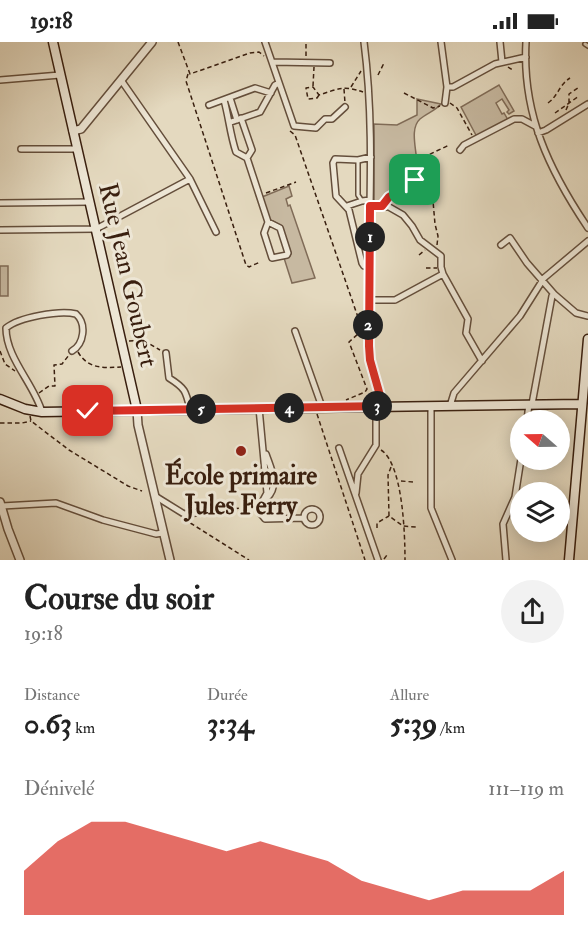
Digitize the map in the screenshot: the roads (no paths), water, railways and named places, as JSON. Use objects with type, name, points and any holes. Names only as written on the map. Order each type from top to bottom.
[{"type":"main road","name":"Rue Jean Goubert","points":[[53,42],[137,410]]},
{"type":"main road","points":[[569,560],[584,409],[588,339]]},
{"type":"main road","points":[[0,399],[25,409],[42,412],[530,404],[584,409]]},
{"type":"street","points":[[73,131],[81,129],[152,42]]},
{"type":"street","points":[[265,42],[295,127],[316,128],[325,119],[332,119],[345,106]]},
{"type":"street","points":[[356,497],[358,474],[376,447],[379,406],[369,352],[369,95],[364,42]]},
{"type":"street","points":[[441,42],[447,87],[445,103]]},
{"type":"street","points":[[500,42],[502,62]]},
{"type":"street","points":[[526,42],[528,89],[535,126],[554,174],[588,228]]},
{"type":"street","points":[[447,87],[453,87],[502,62],[526,57]]},
{"type":"street","points":[[272,62],[330,63]]},
{"type":"street","points":[[0,80],[60,75]]},
{"type":"street","points":[[121,80],[190,179],[216,232]]},
{"type":"street","points":[[268,222],[280,228],[287,255],[272,258],[264,233],[268,222],[247,158],[236,152],[229,130],[236,120],[260,112],[275,85],[279,83]]},
{"type":"street","points":[[209,105],[255,88],[271,93]]},
{"type":"street","points":[[227,99],[252,150],[247,158]]},
{"type":"street","points":[[538,133],[588,104]]},
{"type":"street","points":[[460,150],[514,119],[522,119],[535,126]]},
{"type":"street","points":[[21,149],[78,149]]},
{"type":"street","points":[[370,157],[358,160],[335,159],[334,161],[336,196],[347,206],[362,263],[370,267]]},
{"type":"street","points":[[0,230],[96,230],[190,179]]},
{"type":"street","points":[[347,206],[362,201],[393,209],[404,216],[420,240],[441,256],[442,271],[468,318],[466,333],[482,361]]},
{"type":"street","points":[[0,203],[90,202]]},
{"type":"street","points":[[501,245],[510,238],[554,294],[576,313],[588,316]]},
{"type":"street","points":[[450,405],[454,393],[520,316],[542,281],[588,241]]},
{"type":"street","points":[[369,300],[395,300],[442,271]]},
{"type":"street","points":[[529,410],[554,294]]},
{"type":"street","points":[[42,412],[36,395],[14,356],[6,333],[8,326],[51,314],[76,314],[82,321],[82,338],[81,344],[74,350]]},
{"type":"street","points":[[295,332],[318,407]]},
{"type":"street","points":[[166,353],[169,378],[186,391],[190,409]]},
{"type":"street","points":[[431,406],[431,508],[452,560]]},
{"type":"street","points":[[259,408],[267,493],[259,508],[261,515],[264,519],[273,520],[304,518]]},
{"type":"street","points":[[137,410],[138,424],[170,560]]},
{"type":"street","points":[[339,448],[378,560]]},
{"type":"street","points":[[506,560],[503,524],[515,497],[519,470]]},
{"type":"street","points":[[155,496],[184,514],[208,512]]},
{"type":"street","points":[[20,560],[1,504],[56,504],[104,520],[156,534],[163,533]]},
{"type":"lane","points":[[358,160],[358,195],[362,201]]},
{"type":"place","name":"École primaire Jules Ferry","points":[[241,451]]}]
